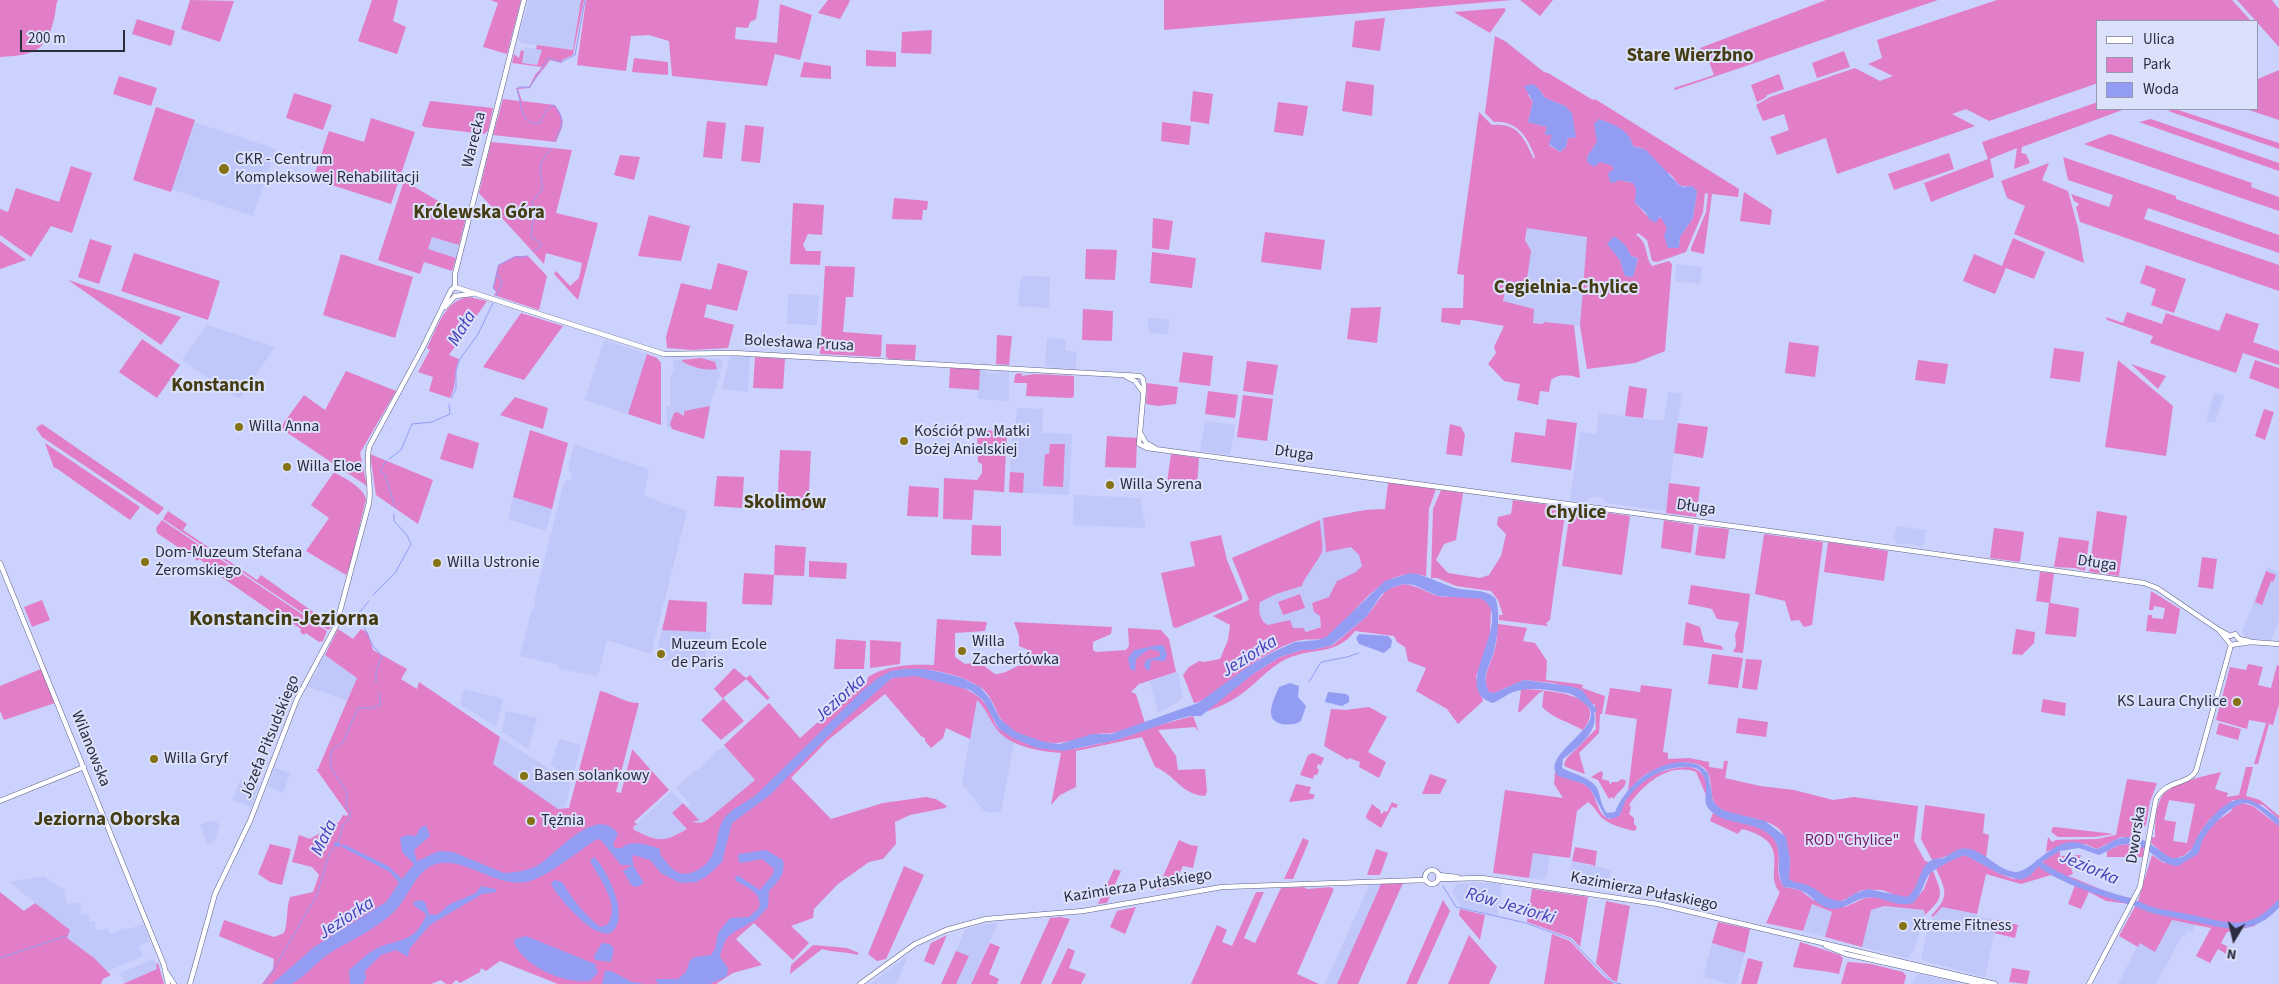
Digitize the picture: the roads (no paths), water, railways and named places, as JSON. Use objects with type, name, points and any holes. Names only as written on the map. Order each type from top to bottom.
[{"type":"street","name":"Warecka","points":[[455,294],[457,288],[454,274],[524,0]]},
{"type":"street","name":"Józefa Piłsudskiego","points":[[186,984],[190,982],[215,894],[250,821],[297,699],[336,626],[371,495],[367,464],[369,447],[442,312],[455,294],[452,289],[457,288]]},
{"type":"street","name":"Bolesława Prusa","points":[[457,288],[462,288],[664,354],[744,354],[1125,376],[1138,381],[1142,392],[1141,434],[1144,443]]},
{"type":"street","name":"Bolesława Prusa","points":[[455,294],[481,295]]},
{"type":"street","name":"Długa","points":[[1144,443],[1156,448],[2144,583],[2157,588],[2219,630],[2229,637],[2232,644]]},
{"type":"street","name":"Wilanowska","points":[[0,563],[166,972],[174,984]]},
{"type":"street","points":[[2229,637],[2235,634],[2239,641]]},
{"type":"street","points":[[2232,644],[2239,641],[2279,644]]},
{"type":"street","name":"Dworska","points":[[2089,984],[2134,901],[2142,879],[2154,804],[2160,792],[2167,786],[2191,776],[2196,771],[2232,644]]},
{"type":"street","points":[[0,801],[84,767]]},
{"type":"street","points":[[1431,870],[1436,871],[1438,877],[1431,884],[1425,878],[1431,870]]},
{"type":"street","name":"Kazimierza Pułaskiego","points":[[1438,877],[1497,880],[1650,903],[1696,912],[1912,967]]},
{"type":"street","name":"Kazimierza Pułaskiego","points":[[860,984],[904,951],[935,934],[986,919],[1096,909],[1222,887],[1425,878]]},
{"type":"street","points":[[1912,967],[1981,984]]},
{"type":"street","points":[[1912,967],[1995,984]]},
{"type":"street","name":"Wilanowska","points":[[166,972],[168,984]]},
{"type":"water","points":[[1533,84],[1545,98],[1565,106],[1572,113],[1576,137],[1568,138],[1566,147],[1560,152],[1549,144],[1552,135],[1545,135],[1547,127],[1528,122],[1533,102],[1524,86]]},
{"type":"water","points":[[1599,119],[1625,132],[1633,146],[1646,150],[1679,185],[1683,187],[1692,186],[1697,191],[1693,218],[1680,237],[1679,248],[1668,248],[1664,236],[1667,228],[1660,216],[1656,223],[1649,219],[1635,202],[1636,189],[1633,183],[1619,180],[1614,183],[1610,182],[1608,173],[1614,169],[1611,165],[1600,162],[1594,167],[1587,162],[1587,157],[1597,142],[1594,124]]},
{"type":"water","points":[[1613,237],[1616,237],[1626,246],[1631,256],[1638,258],[1633,277],[1625,276],[1620,260],[1607,244]]},
{"type":"water","points":[[1410,573],[1459,589],[1484,592],[1496,599],[1497,635],[1494,653],[1486,675],[1489,692],[1494,693],[1524,680],[1570,686],[1582,690],[1597,710],[1594,713],[1595,720],[1586,739],[1563,759],[1562,768],[1592,782],[1598,790],[1603,808],[1607,813],[1615,812],[1628,790],[1649,773],[1673,763],[1686,762],[1699,765],[1708,773],[1713,801],[1718,807],[1725,811],[1765,821],[1786,837],[1790,860],[1789,879],[1793,882],[1812,887],[1837,901],[1843,901],[1856,893],[1868,889],[1907,897],[1915,888],[1927,863],[1933,859],[1945,857],[1960,849],[1975,851],[2001,867],[2015,872],[2028,867],[2055,847],[2063,844],[2076,842],[2097,849],[2125,837],[2134,837],[2149,843],[2172,858],[2181,857],[2191,850],[2209,820],[2234,800],[2249,800],[2263,807],[2279,819],[2279,826],[2258,809],[2244,803],[2231,809],[2211,828],[2203,839],[2198,854],[2178,866],[2170,865],[2145,849],[2130,844],[2118,846],[2099,855],[2079,848],[2060,851],[2042,862],[2030,876],[2021,880],[2000,874],[1965,855],[1930,873],[1919,896],[1913,903],[1900,904],[1871,897],[1859,899],[1838,909],[1828,908],[1819,904],[1804,892],[1784,887],[1779,874],[1778,848],[1771,836],[1756,827],[1722,818],[1708,808],[1706,804],[1705,780],[1698,769],[1678,767],[1658,773],[1633,792],[1625,802],[1619,816],[1606,818],[1591,790],[1584,784],[1558,776],[1555,767],[1558,758],[1565,748],[1584,729],[1590,720],[1591,711],[1576,697],[1554,691],[1540,689],[1519,690],[1493,703],[1481,695],[1477,684],[1479,669],[1492,622],[1491,609],[1482,599],[1438,596],[1414,585],[1404,584],[1393,587],[1382,594],[1366,617],[1332,645],[1312,650],[1302,650],[1280,657],[1253,674],[1201,716],[1190,716],[1117,740],[1063,751],[1036,748],[1013,738],[999,729],[983,700],[970,690],[916,676],[892,678],[840,724],[770,795],[732,823],[722,862],[707,876],[696,882],[680,883],[661,873],[650,860],[633,855],[634,867],[644,883],[637,887],[632,886],[623,871],[632,865],[621,865],[601,840],[597,839],[553,870],[526,882],[502,880],[465,866],[442,863],[431,866],[420,874],[396,910],[380,923],[327,955],[295,982],[291,984],[272,984],[314,947],[386,902],[399,883],[390,872],[342,847],[343,844],[388,866],[402,879],[414,864],[402,852],[400,838],[407,835],[416,836],[420,828],[426,825],[430,836],[414,850],[417,861],[439,851],[453,852],[508,873],[535,867],[577,834],[588,827],[599,824],[609,826],[618,834],[613,844],[615,848],[622,848],[635,843],[656,847],[660,849],[660,854],[673,870],[684,874],[694,872],[704,866],[711,857],[715,849],[721,824],[726,816],[757,794],[862,691],[878,678],[891,671],[923,669],[962,678],[980,687],[990,699],[1000,719],[1016,732],[1044,742],[1060,744],[1092,734],[1111,734],[1198,703],[1249,666],[1271,653],[1295,642],[1318,640],[1326,637],[1385,581]]},
{"type":"water","points":[[1359,634],[1388,636],[1392,640],[1391,647],[1384,653],[1359,644],[1356,638]]},
{"type":"water","points":[[1163,645],[1167,654],[1165,661],[1151,660],[1150,669],[1147,671],[1144,665],[1146,660],[1160,656],[1159,651],[1149,649],[1136,659],[1135,671],[1130,669],[1128,658],[1134,650]]},
{"type":"water","points":[[1290,683],[1299,686],[1298,697],[1306,706],[1301,721],[1288,725],[1279,723],[1272,718],[1271,707],[1279,687]]},
{"type":"water","points":[[1328,692],[1346,694],[1349,696],[1349,702],[1342,706],[1325,702]]},
{"type":"water","points":[[766,850],[783,860],[782,874],[769,891],[768,907],[754,921],[731,934],[725,943],[720,957],[728,968],[727,976],[710,984],[658,984],[655,979],[678,979],[686,972],[690,960],[695,957],[711,955],[715,949],[718,933],[730,918],[749,917],[759,908],[759,898],[756,894],[736,881],[735,876],[739,876],[760,890],[773,874],[774,869],[762,859],[740,863],[738,859],[739,854]]},
{"type":"water","points":[[594,857],[605,872],[618,904],[618,924],[613,931],[606,934],[588,926],[579,918],[561,899],[551,884],[554,880],[562,882],[589,917],[600,927],[607,925],[611,917],[611,901],[608,892],[590,861]]},
{"type":"water","points":[[481,886],[496,889],[496,892],[482,894],[430,925],[410,948],[408,957],[396,950],[381,955],[365,971],[366,978],[363,984],[350,984],[349,970],[371,952],[382,946],[409,937],[421,926],[426,916],[424,912],[413,904],[414,902],[420,900],[425,902],[429,914],[437,915],[450,904],[476,893]]},
{"type":"water","points":[[526,936],[595,964],[598,973],[590,981],[580,981],[557,977],[546,972],[519,952],[514,943],[515,939]]},
{"type":"water","points":[[602,943],[610,944],[614,949],[611,962],[595,960],[594,956]]},
{"type":"water","points":[[605,971],[611,971],[632,982],[646,984],[602,984]]},
{"type":"waterway","name":"Mała","points":[[554,141],[561,127],[558,110],[554,105],[545,112],[540,123],[528,121],[522,112],[517,89],[519,87],[530,87],[548,58],[561,62],[575,55],[585,0]]},
{"type":"waterway","name":"Mała","points":[[534,251],[540,247],[541,243],[531,237],[534,215],[532,202],[542,190],[540,168],[543,160],[552,148]]},
{"type":"waterway","name":"Mała","points":[[496,296],[502,283],[497,273],[499,265],[515,257],[528,256]]},
{"type":"waterway","name":"Mała","points":[[496,291],[493,288],[497,274]]},
{"type":"waterway","name":"Mała","points":[[451,398],[456,389],[456,370],[460,359],[478,334],[493,303]]},
{"type":"waterway","name":"Mała","points":[[389,459],[401,450],[412,424],[432,422],[450,414],[449,404]]},
{"type":"waterway","name":"Mała","points":[[386,461],[380,471],[385,475],[395,507]]},
{"type":"waterway","name":"Mała","points":[[373,595],[395,573],[411,544],[407,535],[394,521],[394,514]]},
{"type":"waterway","name":"Mała","points":[[369,601],[358,614],[373,646],[382,656],[376,671],[376,682]]},
{"type":"waterway","points":[[1309,682],[1321,662],[1359,653]]},
{"type":"waterway","name":"Mała","points":[[265,984],[317,895],[329,854],[339,840],[343,825],[350,818],[350,812],[346,806],[347,792],[331,768],[330,757],[332,750],[343,742],[358,708],[372,708],[381,705],[379,693]]},
{"type":"waterway","points":[[2135,839],[2142,829]]},
{"type":"waterway","name":"Jeziorka","points":[[2038,863],[2070,881],[2129,901]]},
{"type":"waterway","name":"Rów Jeziorki","points":[[1443,886],[1456,907],[1526,923],[1570,939],[1612,982],[1621,984]]},
{"type":"waterway","name":"Jeziorka","points":[[2137,904],[2160,912],[2234,926],[2257,921],[2268,914],[2279,903]]},
{"type":"waterway","points":[[0,958],[66,936]]},
{"type":"place","name":"CKR - Centrum Kompleksowej Rehabilitacji","points":[[224,169]]},
{"type":"place","name":"Willa Anna","points":[[239,427]]},
{"type":"place","name":"Kościół pw. Matki Bożej Anielskiej","points":[[904,441]]},
{"type":"place","name":"Willa Eloe","points":[[287,467]]},
{"type":"place","name":"Willa Syrena","points":[[1110,485]]},
{"type":"place","name":"Dom-Muzeum Stefana Żeromskiego","points":[[145,562]]},
{"type":"place","name":"Willa Ustronie","points":[[437,563]]},
{"type":"place","name":"Willa Zachertówka","points":[[962,651]]},
{"type":"place","name":"Muzeum Ecole de Paris","points":[[661,654]]},
{"type":"place","name":"KS Laura Chylice","points":[[2237,702]]},
{"type":"place","name":"Willa Gryf","points":[[154,759]]},
{"type":"place","name":"Basen solankowy","points":[[524,776]]},
{"type":"place","name":"Tężnia","points":[[531,821]]},
{"type":"place","name":"Xtreme Fitness","points":[[1903,926]]},
{"type":"district","name":"Stare Wierzbno","points":[[1690,57]]},
{"type":"district","name":"Królewska Góra","points":[[479,214]]},
{"type":"district","name":"Cegielnia-Chylice","points":[[1566,289]]},
{"type":"district","name":"Konstancin","points":[[218,387]]},
{"type":"district","name":"Skolimów","points":[[785,504]]},
{"type":"district","name":"Chylice","points":[[1576,514]]},
{"type":"district","name":"Konstancin-Jeziorna","points":[[284,620]]},
{"type":"district","name":"Jeziorna Oborska","points":[[107,821]]},
{"type":"park label","name":"ROD \"Chylice\"","points":[[1852,841]]}]
